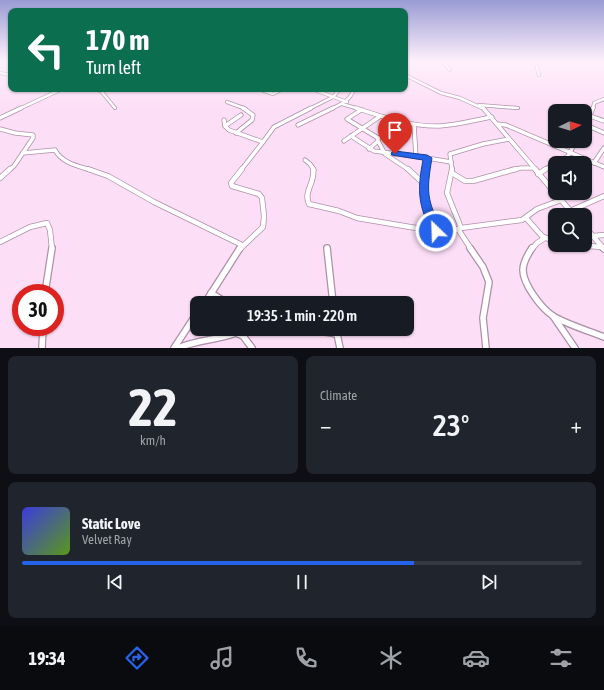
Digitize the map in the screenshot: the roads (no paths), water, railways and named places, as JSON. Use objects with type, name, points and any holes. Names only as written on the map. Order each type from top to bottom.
[{"type":"street","points":[[409,77],[441,93],[478,105],[518,108]]},
{"type":"street","points":[[0,118],[56,92]]},
{"type":"street","points":[[102,92],[114,108]]},
{"type":"street","points":[[267,92],[273,94],[277,92]]},
{"type":"street","points":[[320,92],[347,101],[353,107]]},
{"type":"street","points":[[209,296],[242,245],[263,227],[264,216],[262,198],[256,192],[235,188],[231,183],[274,127],[334,97],[338,92]]},
{"type":"street","points":[[298,126],[347,101],[353,92]]},
{"type":"street","points":[[592,110],[594,103],[604,99]]},
{"type":"street","points":[[227,102],[246,109],[253,116],[252,120],[236,133]]},
{"type":"street","points":[[342,104],[398,123],[414,125],[446,126],[492,117]]},
{"type":"street","points":[[478,105],[492,117],[548,185]]},
{"type":"street","points":[[361,110],[347,119],[363,128],[378,140],[382,152],[406,168],[423,183]]},
{"type":"street","points":[[225,126],[241,115]]},
{"type":"street","points":[[344,141],[379,117]]},
{"type":"street","points":[[592,117],[604,121]]},
{"type":"street","points":[[224,120],[225,126],[236,133],[260,139],[263,142]]},
{"type":"street","points":[[395,154],[396,130],[398,123]]},
{"type":"street","points":[[497,124],[506,125],[604,167]]},
{"type":"street","points":[[414,125],[416,157]]},
{"type":"street","points":[[592,128],[604,133]]},
{"type":"street","points":[[0,129],[15,133],[33,135],[33,138],[14,166],[0,178]]},
{"type":"street","points":[[369,149],[378,140],[396,130]]},
{"type":"street","points":[[351,136],[369,149],[451,162]]},
{"type":"street","points":[[486,348],[483,318],[489,282],[483,267],[459,228],[447,193],[448,184],[452,174],[450,156],[452,152],[489,142],[509,139]]},
{"type":"street","points":[[568,156],[572,148]]},
{"type":"street","points":[[594,163],[604,148]]},
{"type":"street","points":[[23,153],[55,150],[58,156],[67,162],[108,176],[154,202],[224,234],[242,245]]},
{"type":"street","points":[[427,158],[423,183],[426,207],[436,231]]},
{"type":"street","points":[[305,160],[310,164],[314,171],[307,202],[309,204],[339,211],[357,218],[436,231],[508,222],[526,218],[537,209],[561,200],[568,208]]},
{"type":"street","points":[[452,174],[465,181],[473,181],[521,168],[533,168]]},
{"type":"street","points":[[538,174],[548,168]]},
{"type":"street","points":[[577,208],[604,196]]},
{"type":"street","points":[[526,218],[544,238],[548,239]]},
{"type":"street","points":[[0,242],[31,227],[42,223],[48,223],[50,226],[52,247],[46,284]]},
{"type":"street","points":[[593,236],[604,235]]},
{"type":"street","points":[[593,236],[603,248]]},
{"type":"street","points":[[544,238],[536,242],[531,249],[523,270],[525,279],[534,296],[546,311],[553,316],[604,337]]},
{"type":"street","points":[[592,247],[603,248]]},
{"type":"street","points":[[327,248],[332,296]]},
{"type":"street","points":[[211,293],[216,296]]},
{"type":"street","points":[[553,316],[575,348]]},
{"type":"street","points":[[174,348],[190,324]]},
{"type":"street","points":[[178,348],[192,342],[222,338],[236,333],[243,336],[252,348]]},
{"type":"street","points":[[42,348],[43,336]]},
{"type":"street","points":[[338,336],[340,348]]}]
